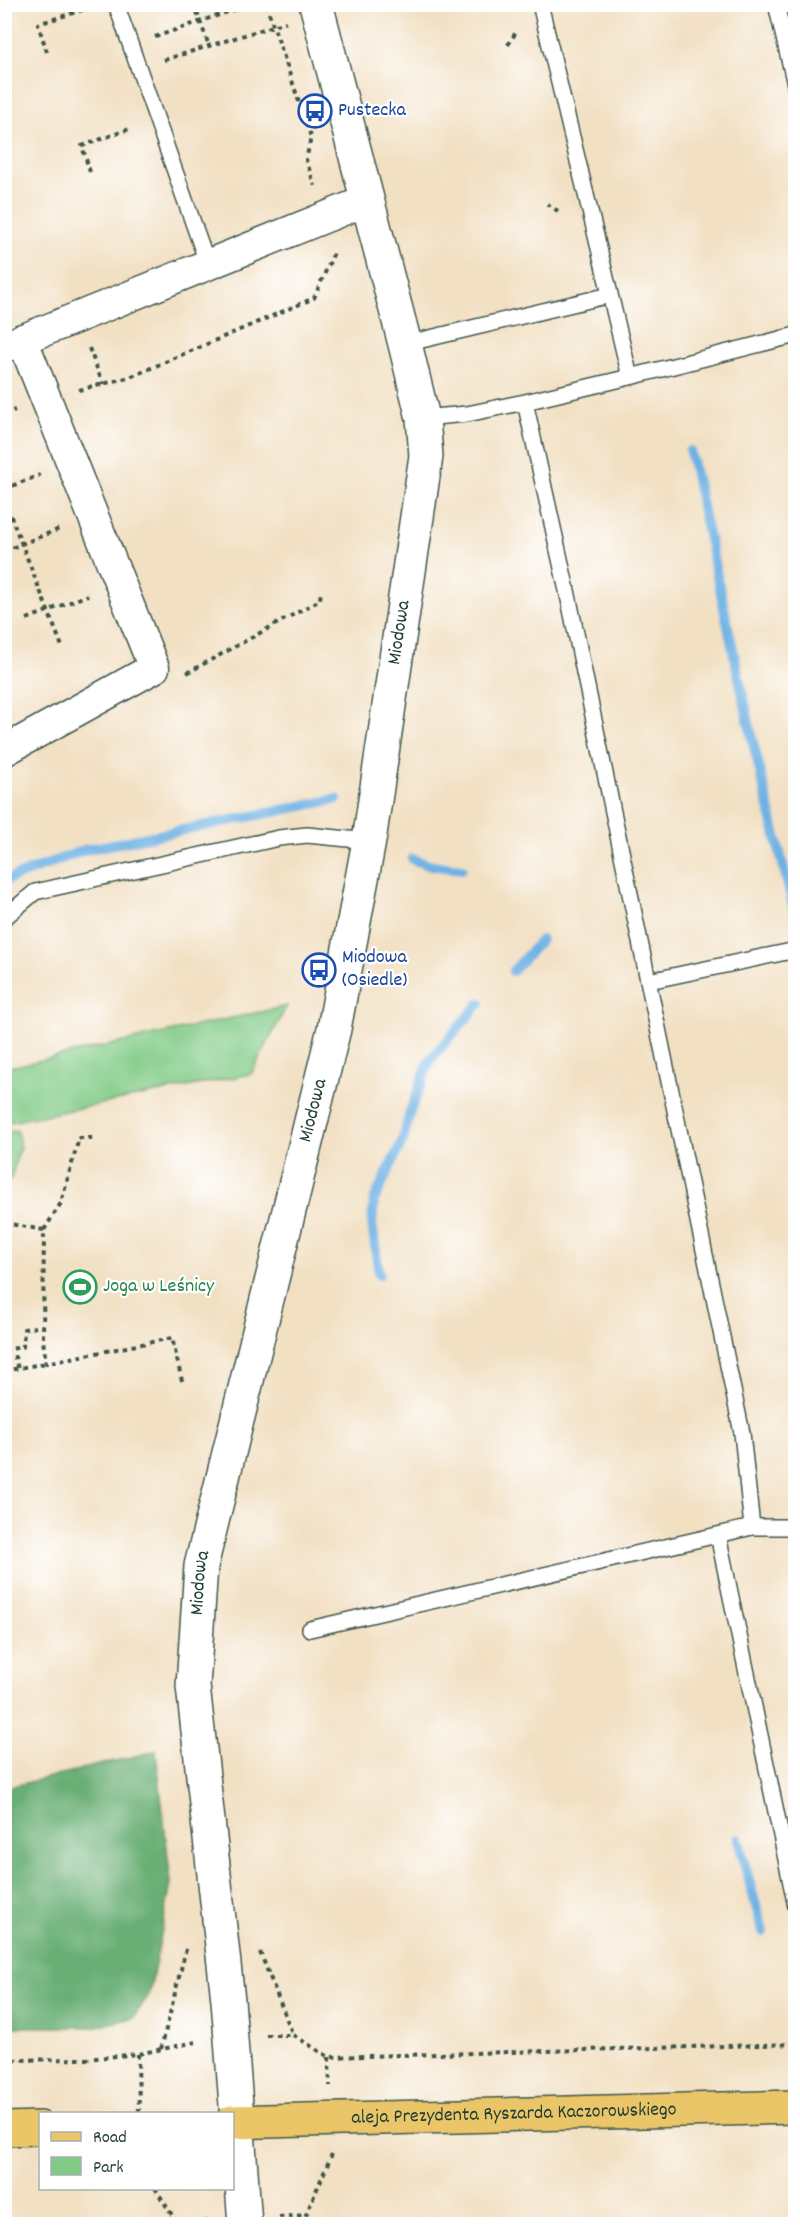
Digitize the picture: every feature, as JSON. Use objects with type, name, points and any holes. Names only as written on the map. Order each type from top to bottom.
[{"type":"main road","name":"aleja Prezydenta Ryszarda Kaczorowskiego","points":[[235,2122],[795,2107]]},
{"type":"main road","points":[[4,2129],[39,2128]]},
{"type":"street","name":"Miodowa","points":[[245,2224],[235,2122],[228,2000],[193,1686],[201,1566],[334,1029],[369,841],[426,456],[423,418],[405,344],[317,8]]},
{"type":"street","points":[[4,751],[154,668],[46,398],[13,343],[368,200]]},
{"type":"lane","points":[[116,4],[208,265]]},
{"type":"lane","points":[[540,4],[630,377]]},
{"type":"lane","points":[[776,4],[795,89]]},
{"type":"lane","points":[[405,344],[610,295]]},
{"type":"lane","points":[[423,418],[467,414],[525,402],[795,335]]},
{"type":"lane","points":[[525,402],[649,981],[688,1181],[742,1433],[752,1527]]},
{"type":"lane","points":[[4,918],[35,892],[279,838],[307,835],[369,841]]},
{"type":"lane","points":[[649,981],[795,950]]},
{"type":"lane","points":[[310,1629],[752,1527],[795,1527]]},
{"type":"lane","points":[[718,1535],[795,1907]]},
{"type":"path","points":[[46,52],[38,24],[99,4]]},
{"type":"path","points":[[194,4],[209,46]]},
{"type":"path","points":[[130,46],[251,4]]},
{"type":"path","points":[[266,4],[311,136],[306,160],[315,188]]},
{"type":"path","points":[[138,69],[273,26],[317,8]]},
{"type":"path","points":[[508,45],[516,32]]},
{"type":"path","points":[[90,172],[82,146],[156,120]]},
{"type":"path","points":[[547,204],[558,211]]},
{"type":"path","points":[[4,414],[46,398],[130,377],[314,298],[335,252]]},
{"type":"path","points":[[4,500],[63,649]]},
{"type":"path","points":[[4,551],[93,516]]},
{"type":"path","points":[[27,620],[119,583]]},
{"type":"path","points":[[46,1363],[43,1326],[44,1230],[61,1203],[79,1138],[95,1138]]},
{"type":"path","points":[[4,1223],[44,1230]]},
{"type":"path","points":[[4,1350],[23,1347],[24,1329],[43,1326]]},
{"type":"path","points":[[4,1371],[172,1338],[183,1385]]},
{"type":"path","points":[[4,1359],[15,1356],[18,1369]]},
{"type":"path","points":[[161,2049],[189,1938]]},
{"type":"path","points":[[256,1942],[293,2035]]},
{"type":"path","points":[[329,2057],[795,2044]]},
{"type":"path","points":[[4,2060],[86,2059],[138,2054],[139,2112]]},
{"type":"path","points":[[302,2224],[332,2152]]},
{"type":"path","points":[[155,2190],[177,2224]]},
{"type":"green space","points":[[287,1006],[251,1074],[5,1123],[5,1068]]},
{"type":"green space","points":[[17,1130],[20,1147],[11,1179],[5,1181],[5,1132]]},
{"type":"green space","points":[[156,1751],[171,1884],[149,1995],[133,2018],[93,2027],[5,2027],[5,1788]]},
{"type":"waterway","points":[[690,451],[753,742],[796,918]]},
{"type":"waterway","points":[[4,881],[84,850],[337,799]]},
{"type":"waterway","points":[[412,859],[428,865],[462,869]]},
{"type":"waterway","points":[[513,971],[541,940]]},
{"type":"waterway","points":[[379,1275],[372,1223],[374,1200],[403,1140],[410,1112],[430,1060],[480,1003]]},
{"type":"waterway","points":[[738,1839],[763,1932]]},
{"type":"place","name":"Pustecka","points":[[315,111]]},
{"type":"place","name":"Miodowa (Osiedle)","points":[[319,970]]},
{"type":"place","name":"Joga w Leśnicy","points":[[80,1287]]}]
